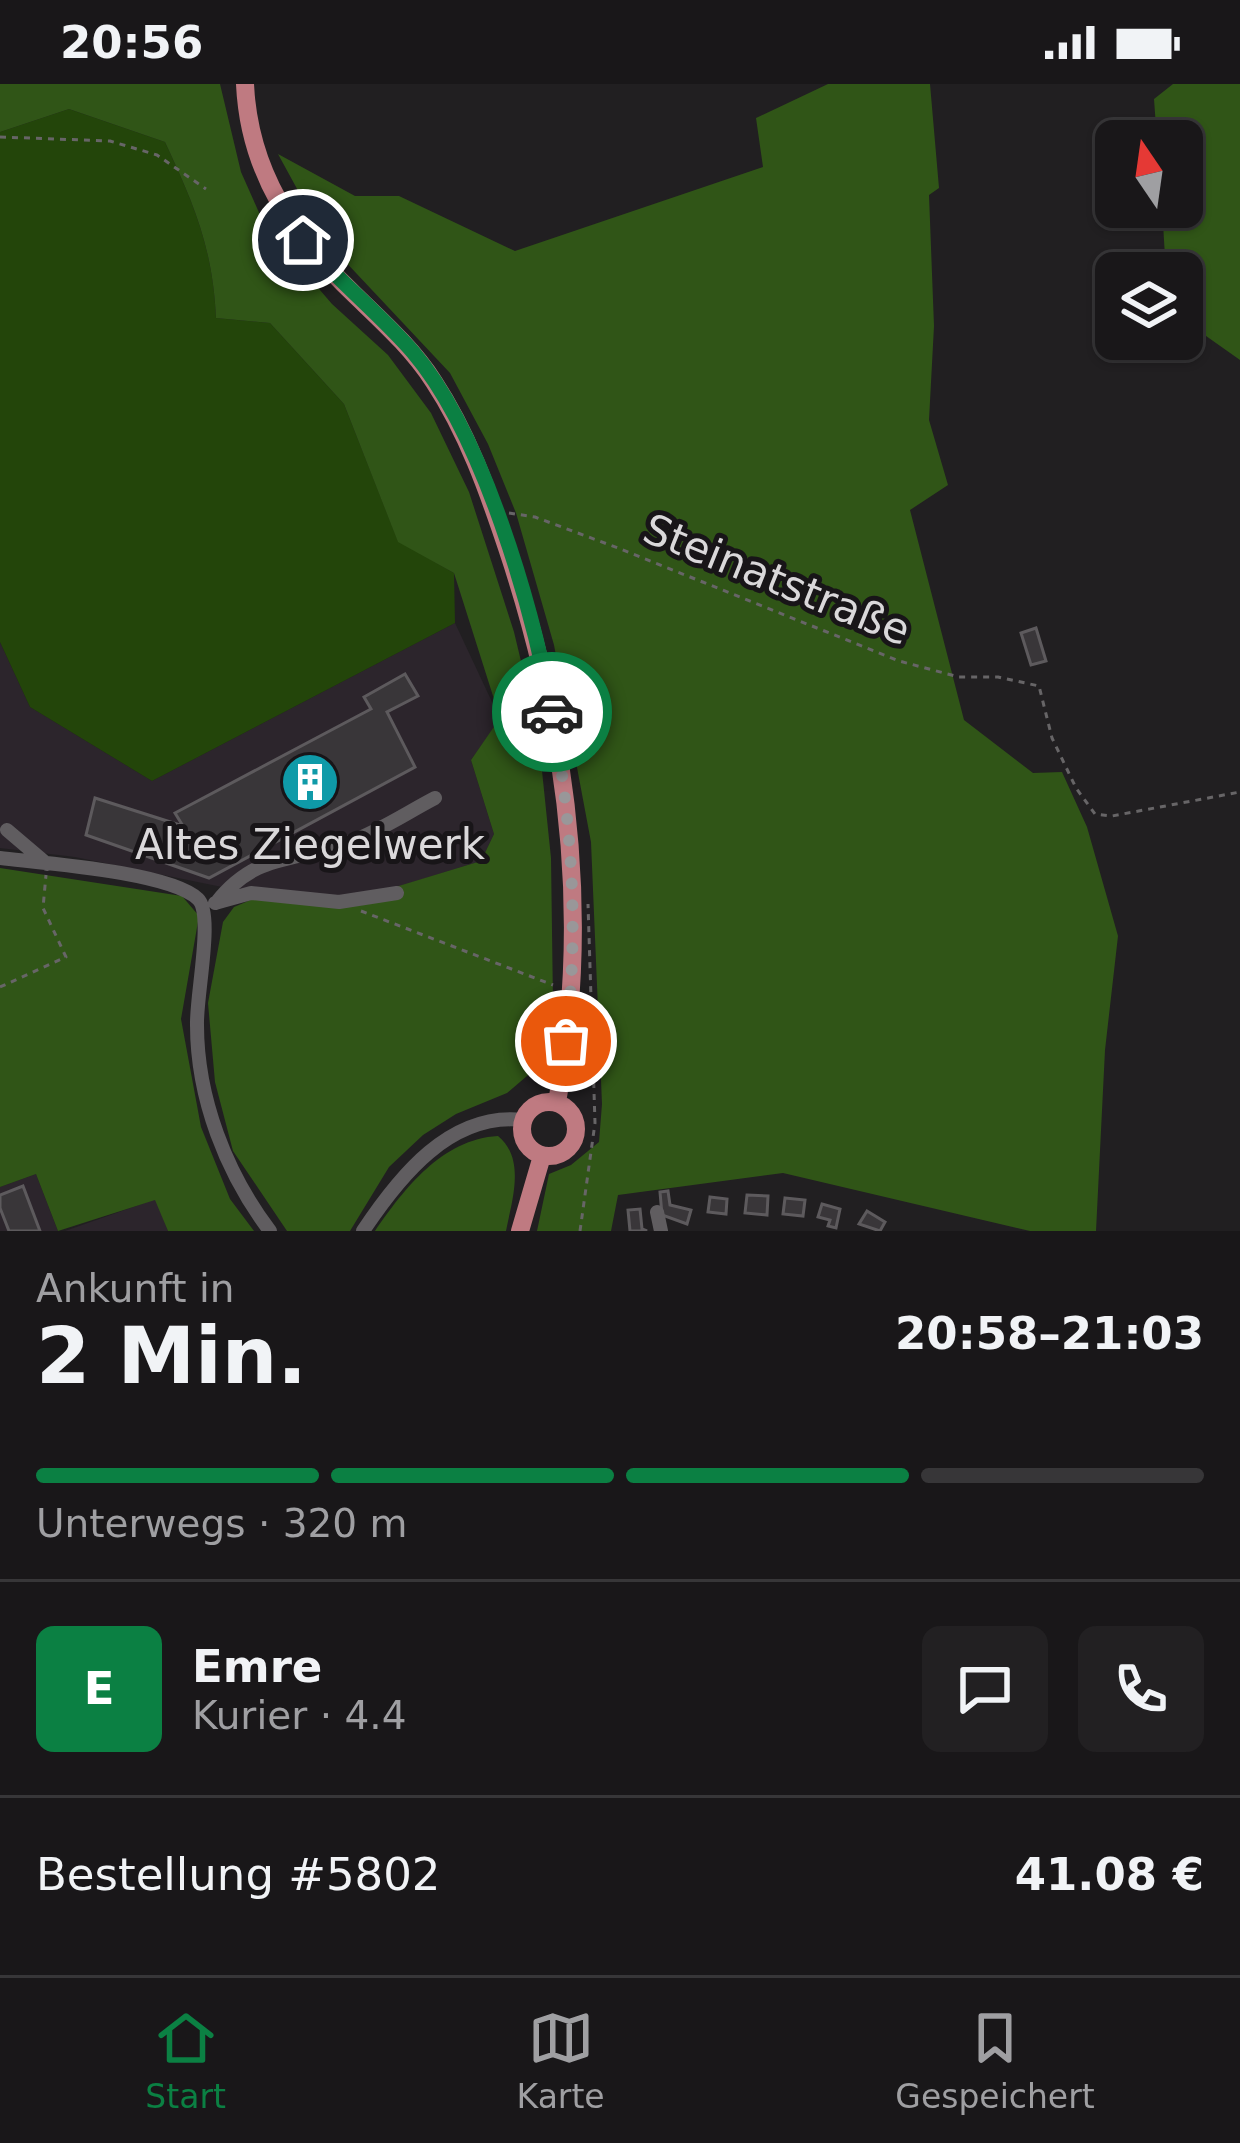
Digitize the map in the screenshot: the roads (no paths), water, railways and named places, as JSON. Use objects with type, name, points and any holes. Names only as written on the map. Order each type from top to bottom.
[{"type":"main road","points":[[245,84],[260,163],[283,213],[325,266],[434,380],[502,514],[560,756],[574,880],[572,993],[556,1102]]},
{"type":"main road","points":[[556,1102],[573,1115],[575,1136],[563,1153],[542,1156],[524,1142],[523,1120],[536,1104],[556,1102]]},
{"type":"main road","points":[[520,1231],[542,1156]]},
{"type":"street","points":[[270,1231],[224,1153],[201,1069],[197,986],[210,905],[235,879],[268,862],[352,841],[435,797]]},
{"type":"street","points":[[7,830],[47,864]]},
{"type":"street","points":[[0,858],[166,882],[210,905],[251,893],[339,902],[398,893]]},
{"type":"street","points":[[363,1231],[397,1182],[441,1142],[492,1119],[523,1120]]},
{"type":"street","points":[[657,1212],[661,1231]]},
{"type":"place","name":"Altes Ziegelwerk","points":[[310,782]]}]
